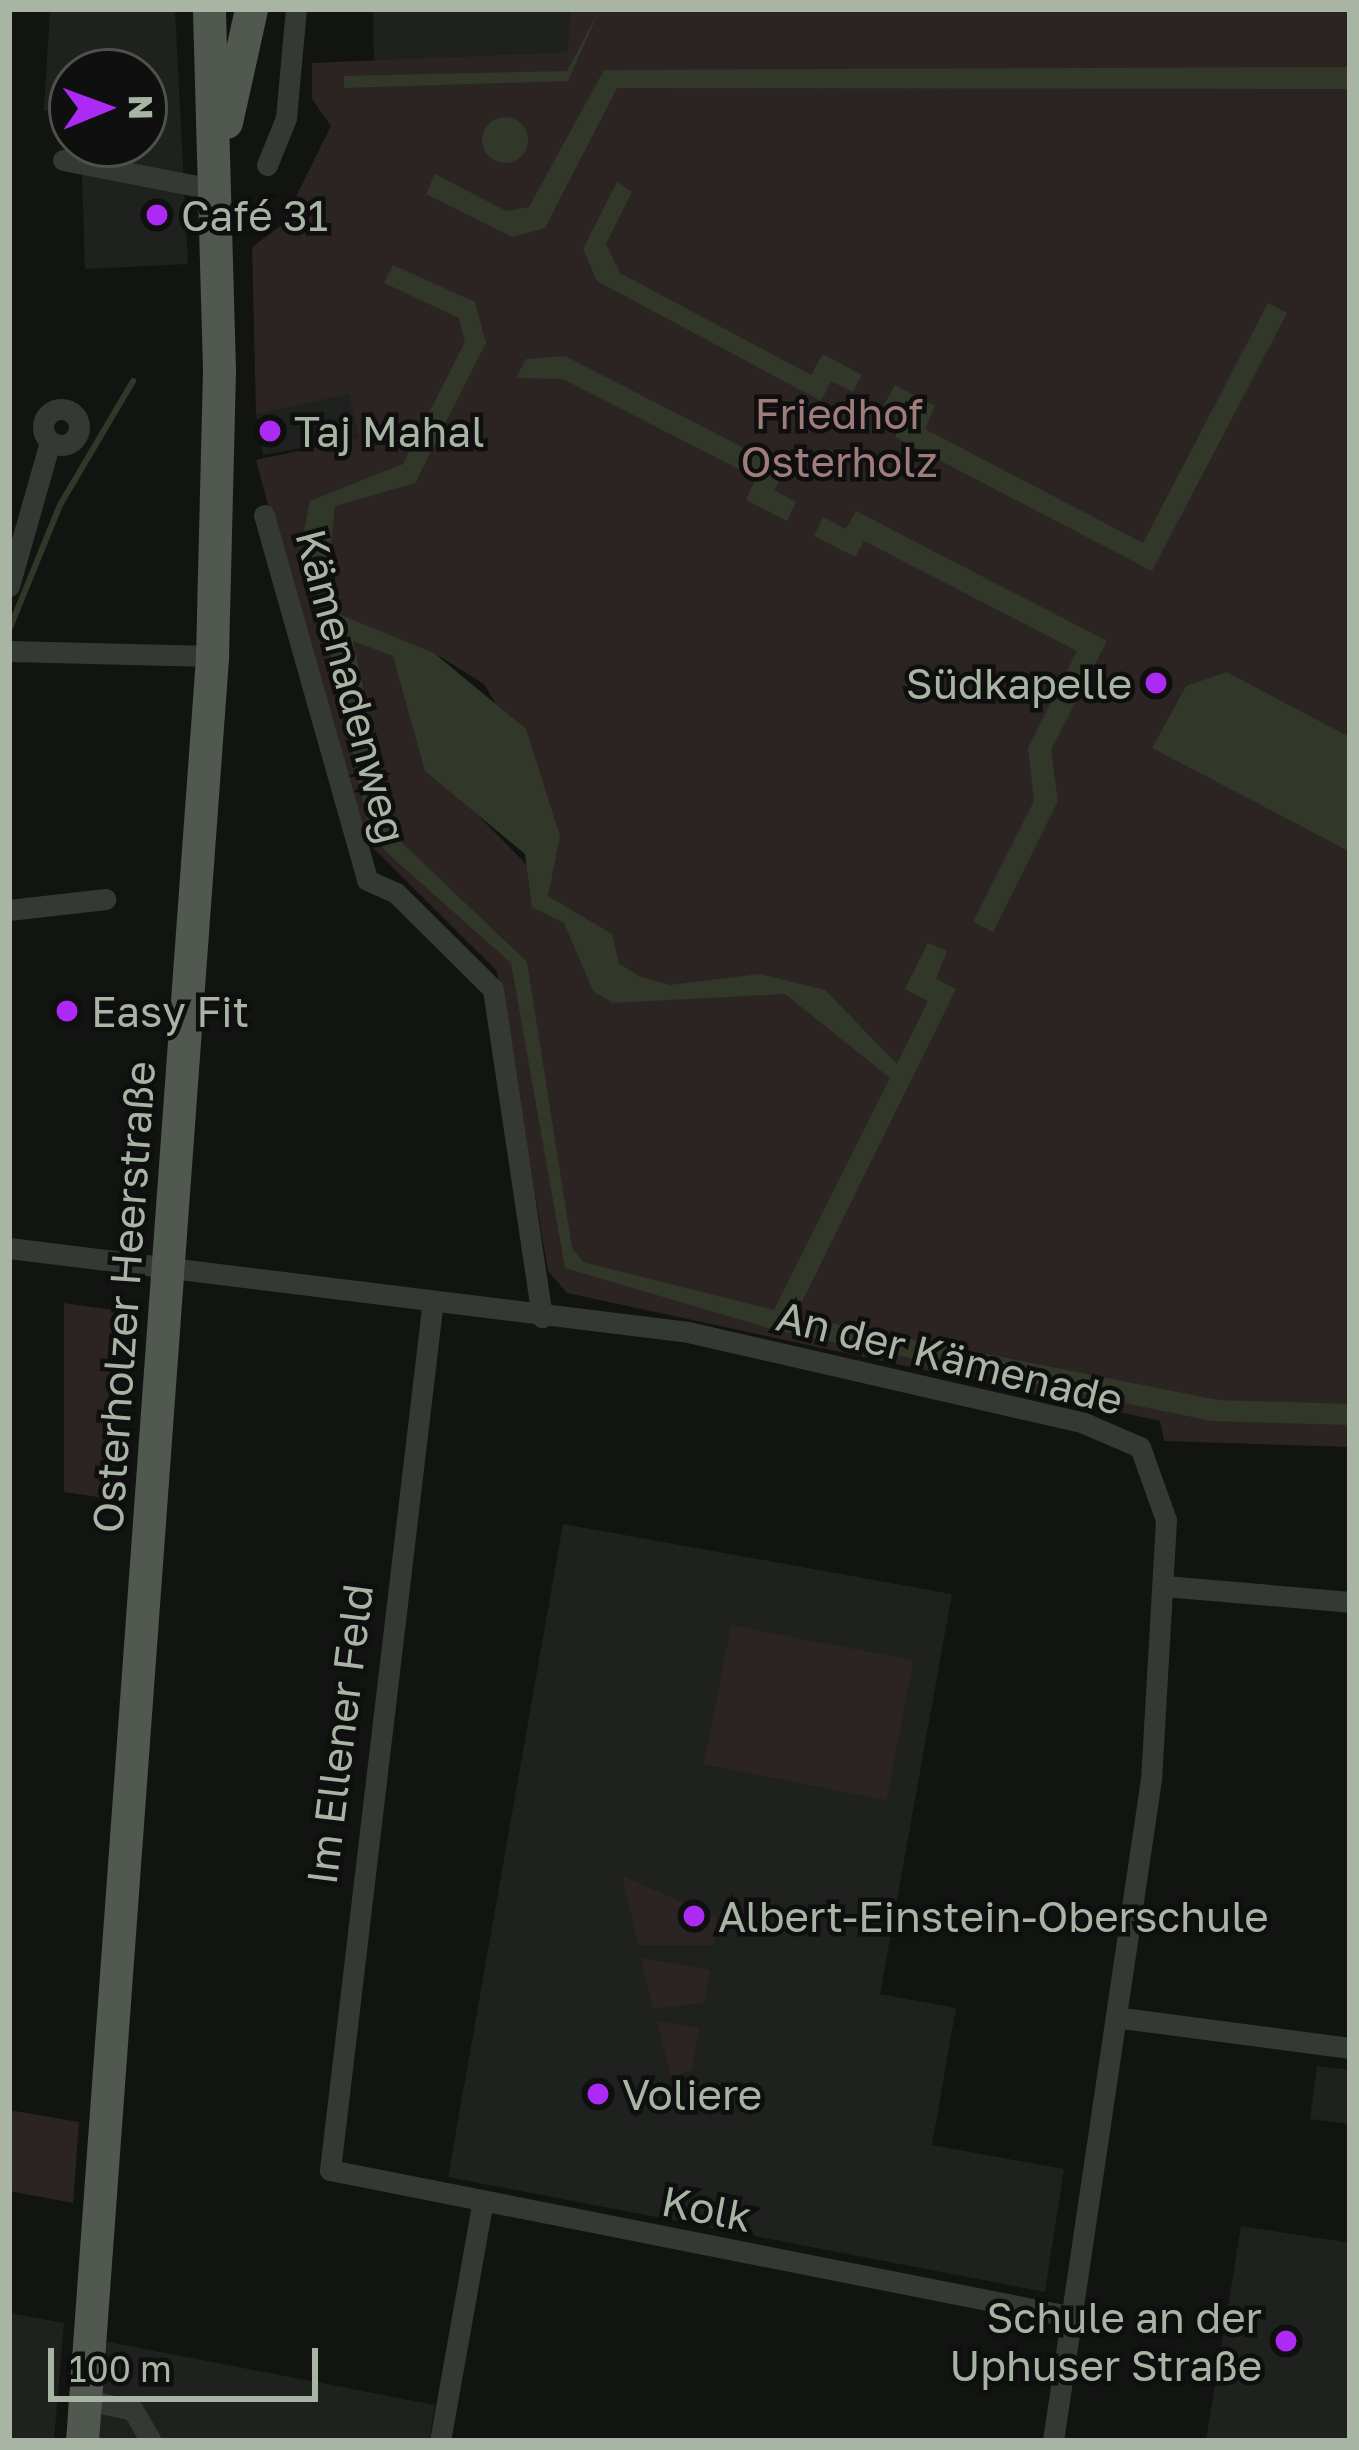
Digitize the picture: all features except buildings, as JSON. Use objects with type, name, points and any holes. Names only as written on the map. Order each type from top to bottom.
[{"type":"main road","points":[[208,9],[223,69]]},
{"type":"main road","points":[[223,69],[251,9]]},
{"type":"main road","name":"Osterholzer Heerstraße","points":[[82,2441],[172,1270],[212,656],[223,69]]},
{"type":"street","points":[[267,165],[286,118],[296,9]]},
{"type":"street","points":[[152,168],[218,174]]},
{"type":"street","points":[[9,586],[50,442]]},
{"type":"street","name":"Kämenadenweg","points":[[264,515],[358,862],[493,989],[542,1317]]},
{"type":"street","points":[[9,651],[212,656]]},
{"type":"street","points":[[9,910],[105,899]]},
{"type":"street","name":"An der Kämenade","points":[[9,1249],[432,1308],[688,1332],[1084,1423],[1140,1448],[1166,1520],[1165,1586],[1122,2018],[1053,2441]]},
{"type":"street","name":"Im Ellener Feld","points":[[330,2170],[432,1308]]},
{"type":"street","points":[[1165,1586],[1350,1603]]},
{"type":"street","points":[[1122,2018],[1350,2048]]},
{"type":"street","name":"Kolk","points":[[330,2170],[482,2205],[1073,2317]]},
{"type":"street","points":[[440,2441],[482,2205]]},
{"type":"street","points":[[86,2399],[134,2410],[151,2441]]},
{"type":"shaded area","points":[[50,9],[175,9],[188,264],[85,269],[82,168],[168,168],[168,48],[48,48],[48,111],[44,111]]},
{"type":"shaded area","points":[[373,9],[570,9],[569,52],[374,61]]},
{"type":"shaded area","points":[[600,9],[568,81],[344,88],[344,76],[567,71]]},
{"type":"shaded area","points":[[1350,67],[1350,89],[617,88],[545,228],[512,237],[426,194],[435,174],[506,211],[529,207],[604,70]]},
{"type":"shaded area","points":[[505,117],[521,124],[528,140],[521,156],[505,163],[489,156],[482,140],[489,124]]},
{"type":"shaded area","points":[[617,182],[632,192],[606,244],[620,273],[811,375],[823,354],[862,375],[853,392],[831,381],[821,401],[597,281],[583,249]]},
{"type":"shaded area","points":[[393,265],[475,302],[486,343],[415,483],[335,506],[329,564],[341,615],[434,653],[526,729],[560,836],[548,896],[612,934],[619,964],[641,977],[670,985],[760,974],[825,990],[897,1064],[928,1001],[905,989],[928,943],[947,951],[936,979],[956,989],[795,1316],[1218,1400],[1350,1404],[1350,1425],[1211,1421],[775,1330],[565,1268],[511,963],[385,851],[367,819],[304,531],[310,501],[403,464],[465,342],[459,318],[384,283]],"holes":[[[353,641],[393,656],[425,771],[525,854],[532,907],[564,923],[593,991],[613,1003],[785,994],[890,1078],[774,1310],[583,1262],[572,1248],[527,962],[396,837]]]},
{"type":"shaded area","points":[[1268,303],[1287,313],[1152,571],[895,437],[906,417],[884,405],[895,385],[935,406],[925,429],[1143,543]]},
{"type":"shaded area","points":[[565,356],[785,469],[774,490],[796,502],[787,521],[746,500],[756,478],[563,379],[516,378],[526,359]]},
{"type":"shaded area","points":[[350,394],[358,438],[263,455],[255,411]]},
{"type":"shaded area","points":[[856,511],[1107,641],[1051,750],[1058,801],[993,932],[973,922],[1034,801],[1028,748],[1077,651],[864,541],[855,557],[814,536],[823,517],[846,529]]},
{"type":"shaded area","points":[[1227,672],[1350,737],[1350,852],[1152,748],[1186,686]]},
{"type":"shaded area","name":"Albert-Einstein-Oberschule","points":[[563,1524],[952,1594],[880,1994],[956,2008],[932,2145],[1064,2169],[1045,2292],[448,2177]]},
{"type":"shaded area","points":[[1317,2066],[1350,2070],[1350,2124],[1310,2119]]},
{"type":"shaded area","name":"Schule an der Uphuser Straße","points":[[1241,2226],[1350,2243],[1350,2441],[1206,2440]]},
{"type":"shaded area","points":[[9,2313],[64,2323],[54,2441],[9,2441]]},
{"type":"shaded area","points":[[104,2341],[435,2405],[429,2441],[98,2441]]},
{"type":"green space","name":"Friedhof Osterholz","points":[[570,9],[1350,9],[1350,737],[1227,672],[1199,686],[1153,748],[1350,852],[1350,1447],[1164,1441],[1160,1421],[567,1293],[548,1271],[497,971],[356,831],[256,460],[358,438],[349,394],[256,414],[252,247],[282,225],[331,126],[312,99],[312,63],[568,52]],"holes":[[[434,653],[484,684],[542,782],[560,837],[533,871],[438,775],[393,656]]]},
{"type":"green space","points":[[64,1303],[120,1311],[108,1404],[118,1500],[64,1492]]},
{"type":"green space","points":[[731,1625],[914,1660],[886,1800],[704,1764]]},
{"type":"green space","points":[[622,1876],[717,1917],[714,1945],[638,1945]]},
{"type":"green space","points":[[641,1958],[710,1970],[704,2003],[653,2009]]},
{"type":"green space","points":[[657,2021],[699,2028],[692,2070],[671,2078]]},
{"type":"green space","points":[[9,2110],[79,2122],[73,2203],[9,2191]]},
{"type":"waterway","points":[[9,630],[60,505],[133,381]]},
{"type":"place","name":"Café 31","points":[[157,215]]},
{"type":"place","name":"Taj Mahal","points":[[270,431]]},
{"type":"place","name":"Südkapelle","points":[[1156,683]]},
{"type":"place","name":"Easy Fit","points":[[67,1011]]},
{"type":"place","name":"Albert-Einstein-Oberschule","points":[[694,1916]]},
{"type":"place","name":"Voliere","points":[[598,2094]]},
{"type":"place","name":"Schule an der Uphuser Straße","points":[[1286,2341]]}]
